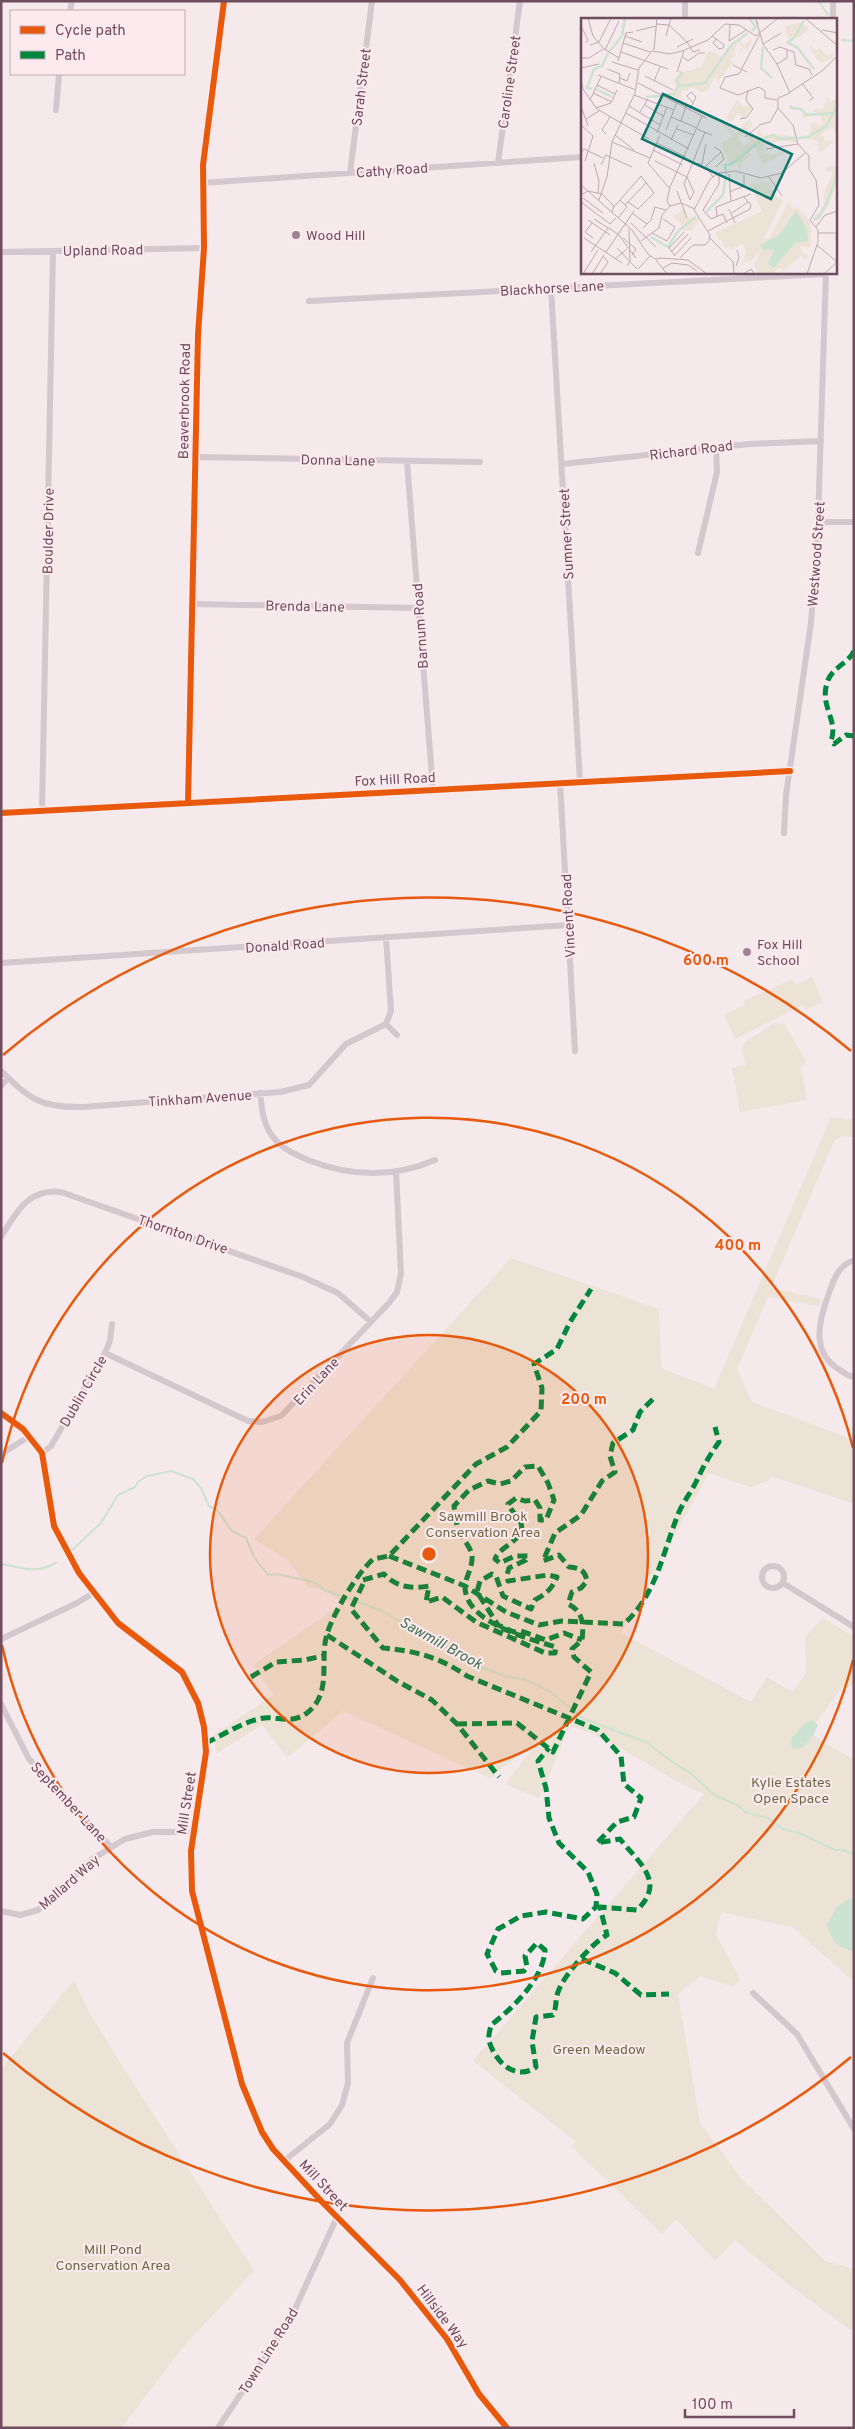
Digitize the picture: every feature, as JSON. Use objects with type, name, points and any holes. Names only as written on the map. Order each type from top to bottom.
[{"type":"street","name":"Beaverbrook Road","points":[[188,803],[198,335],[204,248],[203,159],[224,1]]},
{"type":"street","name":"Sarah Street","points":[[350,173],[372,1]]},
{"type":"street","name":"Caroline Street","points":[[498,163],[520,1]]},
{"type":"street","points":[[685,1],[685,18]]},
{"type":"street","points":[[833,1],[833,18]]},
{"type":"street","points":[[56,110],[60,75]]},
{"type":"street","name":"Cathy Road","points":[[202,184],[581,157]]},
{"type":"street","name":"Upland Road","points":[[1,252],[204,248]]},
{"type":"street","name":"Boulder Drive","points":[[42,810],[54,251]]},
{"type":"street","points":[[681,281],[682,274]]},
{"type":"street","name":"Blackhorse Lane","points":[[309,301],[808,274]]},
{"type":"street","name":"Westwood Street","points":[[784,833],[786,795],[811,623],[818,522],[826,274]]},
{"type":"street","name":"Sumner Street","points":[[551,288],[580,780]]},
{"type":"street","name":"Richard Road","points":[[562,464],[716,447],[821,441]]},
{"type":"street","points":[[698,553],[718,465],[716,447]]},
{"type":"street","name":"Donna Lane","points":[[195,457],[480,462]]},
{"type":"street","name":"Barnum Road","points":[[407,462],[433,789]]},
{"type":"street","points":[[818,522],[854,522]]},
{"type":"street","name":"Brenda Lane","points":[[192,604],[419,608]]},
{"type":"street","name":"Fox Hill Road","points":[[1,813],[580,780],[790,771]]},
{"type":"street","name":"Vincent Road","points":[[560,782],[575,1051]]},
{"type":"street","name":"Donald Road","points":[[1,963],[106,958],[386,937],[568,926]]},
{"type":"street","points":[[386,937],[391,1011],[386,1024],[397,1035]]},
{"type":"street","name":"Tinkham Avenue","points":[[1,1071],[31,1098],[42,1104],[56,1106],[83,1107],[260,1094],[306,1087],[346,1044],[386,1024]]},
{"type":"street","points":[[1,1086],[8,1078]]},
{"type":"street","points":[[260,1094],[266,1125],[273,1137],[287,1150],[338,1171],[356,1173],[396,1171],[416,1168],[435,1160]]},
{"type":"street","name":"Erin Lane","points":[[106,1353],[242,1419],[262,1422],[276,1418],[289,1410],[392,1300],[401,1279],[396,1171]]},
{"type":"street","name":"Thornton Drive","points":[[1,1238],[17,1211],[30,1198],[44,1192],[61,1192],[310,1280],[338,1293],[371,1322]]},
{"type":"street","points":[[854,1260],[842,1267],[835,1278],[822,1310],[818,1329],[826,1359],[834,1367],[854,1377]]},
{"type":"street","name":"Dublin Circle","points":[[42,1453],[51,1446],[106,1353],[112,1324]]},
{"type":"street","name":"Mill Street","points":[[1,1413],[19,1425],[30,1436],[42,1453],[54,1526],[72,1563],[92,1593],[125,1629],[178,1668],[195,1695],[204,1727],[206,1752],[193,1832],[190,1869],[192,1891],[242,2084],[262,2132],[284,2161],[348,2228]]},
{"type":"street","points":[[1,1454],[30,1436]]},
{"type":"street","points":[[783,1583],[854,1627]]},
{"type":"street","points":[[1,1639],[77,1603],[92,1593]]},
{"type":"street","name":"September Lane","points":[[1,1704],[29,1759],[111,1847]]},
{"type":"street","name":"Mallard Way","points":[[1,1910],[20,1915],[38,1910],[94,1858],[132,1836],[153,1832],[193,1832]]},
{"type":"street","points":[[284,2161],[330,2124],[342,2105],[348,2083],[347,2043],[373,1978]]},
{"type":"street","points":[[753,1993],[797,2034],[854,2129]]},
{"type":"street","name":"Town Line Road","points":[[218,2428],[290,2320],[337,2217]]},
{"type":"street","name":"Hillside Way","points":[[348,2228],[400,2280],[437,2325],[456,2352],[479,2394],[507,2428]]},
{"type":"green space","points":[[812,977],[823,1002],[806,1010],[803,1005],[735,1039],[724,1015],[745,1005],[744,1001],[792,979],[795,985]]},
{"type":"green space","points":[[774,1023],[784,1024],[806,1061],[801,1067],[807,1100],[740,1112],[732,1068],[746,1065],[742,1050],[744,1043]]},
{"type":"green space","points":[[831,1117],[854,1120],[854,1137],[842,1136],[834,1141],[771,1288],[821,1299],[819,1306],[768,1297],[737,1369],[752,1402],[854,1440],[854,1504],[771,1476],[768,1481],[750,1487],[709,1473],[621,1633],[751,1702],[767,1677],[793,1692],[806,1673],[805,1637],[823,1618],[854,1637],[854,1686],[842,1687],[809,1733],[854,1760],[854,1982],[792,1927],[721,1912],[716,1935],[740,1979],[734,1987],[700,1976],[678,1994],[700,2123],[741,2178],[825,2261],[854,2269],[854,2326],[850,2330],[780,2278],[735,2240],[715,2261],[676,2219],[662,2234],[571,2146],[576,2142],[473,2061],[704,1794],[605,1740],[570,1726],[539,1798],[505,1784],[543,1736],[490,1778],[343,1711],[287,1758],[262,1725],[216,1754],[214,1734],[274,1695],[253,1665],[343,1603],[326,1591],[308,1587],[289,1561],[254,1539],[511,1258],[659,1309],[661,1368],[714,1389]]},
{"type":"green space","name":"Mill Pond Conservation Area","points":[[74,1980],[90,2014],[254,2271],[184,2346],[121,2428],[1,2428],[1,2069]]},
{"type":"shaded area","points":[[811,1720],[818,1725],[813,1736],[802,1748],[792,1749],[791,1739],[802,1726]]},
{"type":"shaded area","points":[[850,1898],[854,1899],[854,1951],[839,1946],[830,1934],[827,1924],[837,1907]]},
{"type":"waterway","points":[[815,1],[820,3],[828,15]]},
{"type":"waterway","points":[[842,40],[854,41]]},
{"type":"waterway","name":"Sawmill Brook","points":[[72,1550],[101,1523],[118,1495],[135,1487],[138,1482],[147,1476],[171,1471],[193,1479],[201,1488],[209,1506],[217,1510],[232,1531],[246,1538],[254,1557],[268,1575],[276,1574],[314,1582],[326,1591],[378,1609],[481,1667],[508,1677],[523,1679],[549,1691],[584,1719],[646,1742],[672,1762],[689,1772],[715,1795],[739,1806],[745,1812],[768,1818],[783,1829],[799,1833],[835,1850],[843,1850],[854,1855]]},
{"type":"waterway","name":"Sawmill Brook","points":[[1,1564],[41,1569],[56,1563]]},
{"type":"marked path","points":[[854,651],[830,676],[825,697],[833,733],[831,741],[834,744],[846,735],[854,736]]},
{"type":"marked path","points":[[206,1743],[252,1721],[265,1718],[294,1719],[300,1717],[315,1705],[323,1686],[327,1634],[346,1594],[373,1559],[389,1556],[476,1464],[507,1447],[541,1411],[542,1388],[534,1364],[557,1349],[570,1322],[591,1289]]},
{"type":"marked path","points":[[457,1724],[517,1723],[553,1752],[591,1672],[574,1657],[572,1649],[582,1640],[583,1629],[580,1614],[568,1604],[572,1592],[581,1588],[587,1581],[583,1572],[569,1567],[559,1555],[543,1561],[555,1533],[581,1515],[602,1481],[615,1472],[610,1456],[613,1443],[633,1430],[640,1412],[656,1396]]},
{"type":"marked path","points":[[389,1556],[465,1586],[506,1612],[539,1625],[562,1621],[624,1624],[635,1612],[652,1586],[679,1512],[719,1442],[715,1427]]},
{"type":"marked path","points":[[363,1580],[384,1574],[394,1582],[404,1586],[429,1586],[426,1602],[442,1597],[476,1622],[545,1653],[555,1653],[556,1647],[515,1634],[486,1619],[475,1610],[468,1599],[465,1586],[472,1556],[458,1529],[454,1506],[469,1490],[488,1481],[500,1484],[511,1481],[525,1467],[538,1466],[548,1483],[554,1500],[546,1520],[540,1520],[540,1508],[535,1500],[525,1501],[516,1498],[508,1504],[522,1527],[517,1538],[502,1550],[495,1559],[500,1563],[515,1556],[528,1556],[526,1560],[509,1568],[508,1581],[548,1575],[557,1577],[548,1591],[535,1600],[531,1609],[503,1596],[496,1576],[492,1574],[480,1581],[477,1592],[498,1625],[514,1632],[521,1631],[546,1640],[564,1633],[582,1640]]},
{"type":"marked path","points":[[363,1584],[351,1609],[383,1648],[427,1656],[447,1664],[467,1676],[598,1730],[621,1756],[624,1784],[641,1798],[634,1817],[617,1822],[597,1843],[620,1839],[647,1873],[650,1882],[649,1891],[637,1910],[600,1907],[607,1935],[587,1952],[566,1977],[558,1992],[553,2015],[536,2017],[532,2041],[536,2067],[521,2072],[513,2071],[496,2056],[489,2041],[489,2033],[491,2025],[517,2002],[533,1982],[543,1961],[545,1950],[537,1943],[525,1956],[527,1967],[524,1971],[501,1973],[496,1971],[487,1954],[498,1929],[521,1916],[546,1912],[583,1919],[596,1907],[597,1894],[588,1872],[559,1843],[549,1818],[546,1788],[538,1761],[549,1748]]},
{"type":"marked path","points":[[327,1635],[397,1681],[432,1700],[457,1724],[499,1777]]},
{"type":"marked path","points":[[251,1677],[276,1662],[304,1660],[323,1656]]},
{"type":"marked path","points":[[582,1959],[615,1973],[641,1995],[669,1994]]},
{"type":"cycle path","points":[[188,803],[198,335],[204,248],[203,165],[224,1]]},
{"type":"cycle path","points":[[1,813],[790,771]]},
{"type":"cycle path","points":[[1,1413],[23,1429],[42,1453],[54,1526],[79,1573],[118,1623],[182,1672],[198,1703],[204,1727],[206,1752],[191,1851],[192,1891],[242,2084],[262,2132],[273,2149],[323,2203],[400,2280],[447,2339],[479,2394],[507,2428]]},
{"type":"place","name":"Wood Hill","points":[[296,235]]},
{"type":"place","name":"Fox Hill School","points":[[747,952]]},
{"type":"park label","name":"Sawmill Brook Conservation Area","points":[[483,1524]]},
{"type":"park label","name":"Kylie Estates Open Space","points":[[791,1790]]},
{"type":"park label","name":"Green Meadow","points":[[599,2049]]}]
